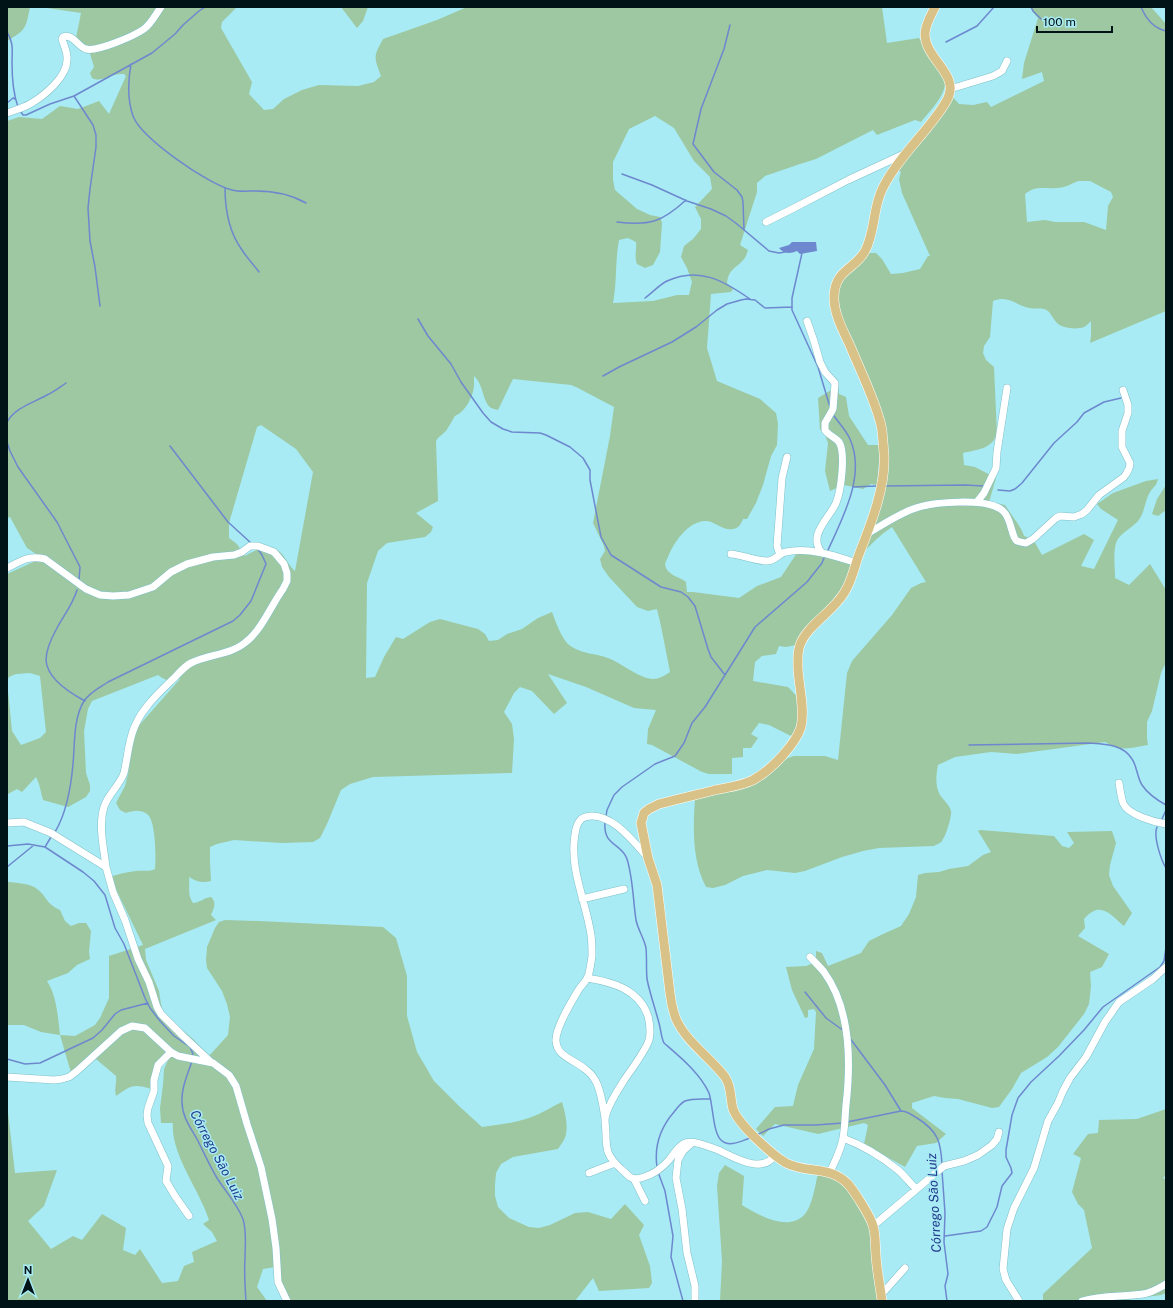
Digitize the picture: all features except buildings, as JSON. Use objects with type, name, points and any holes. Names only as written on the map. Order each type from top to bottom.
[{"type":"main road","points":[[882,1298],[873,1226],[861,1203],[848,1185],[839,1177],[830,1172],[800,1168],[786,1163],[760,1142],[737,1117],[733,1110],[730,1089],[725,1078],[686,1035],[676,1019],[670,993],[657,884],[648,858],[641,823],[644,813],[648,809],[678,799],[749,782],[766,772],[792,744],[800,729],[802,720],[798,660],[799,647],[804,635],[838,602],[846,590],[867,534],[883,476],[884,455],[881,425],[869,391],[836,315],[834,300],[836,283],[841,275],[858,261],[865,252],[872,230],[880,194],[892,171],[904,154],[930,124],[946,100],[950,89],[947,74],[932,56],[927,46],[926,27],[935,7]]},
{"type":"street","points":[[7,113],[31,103],[46,92],[62,75],[68,61],[62,39],[63,37],[71,37],[86,49],[98,49],[128,37],[144,28],[161,7]]},
{"type":"street","points":[[950,89],[993,76],[1002,71],[1007,61]]},
{"type":"street","points":[[766,222],[848,180],[904,154]]},
{"type":"street","points":[[807,321],[820,362],[825,372],[835,383],[833,409],[825,423],[825,430],[839,442],[842,452],[842,470],[836,503],[820,528],[817,538],[818,546],[822,553]]},
{"type":"street","points":[[977,502],[984,493],[996,468],[1007,388]]},
{"type":"street","points":[[867,534],[905,512],[922,505],[977,502],[993,505],[1002,510],[1009,520],[1017,541],[1026,543],[1033,539],[1056,518],[1060,516],[1074,516],[1082,514],[1087,510],[1098,495],[1124,477],[1130,466],[1122,446],[1122,431],[1128,413],[1128,405],[1123,390]]},
{"type":"street","points":[[782,553],[779,552],[777,546],[782,478],[787,457]]},
{"type":"street","points":[[7,568],[29,557],[37,557],[44,559],[86,589],[100,595],[113,596],[129,595],[153,587],[170,572],[187,564],[213,557],[234,555],[242,552],[250,546],[258,546],[274,552],[284,564],[287,573],[287,582],[284,589],[248,641],[239,647],[190,663],[145,708],[136,723],[132,734],[124,774],[104,806],[102,829],[106,867],[113,892],[125,920],[138,959],[149,982],[157,1007],[161,1014],[180,1033],[213,1063],[229,1075],[236,1086],[261,1167],[275,1241],[278,1282],[287,1301]]},
{"type":"street","points":[[731,554],[768,561],[775,559],[785,552],[801,551],[822,553],[856,563]]},
{"type":"street","points":[[1119,783],[1123,803],[1127,808],[1138,815],[1166,824]]},
{"type":"street","points":[[648,858],[619,827],[609,821],[596,816],[587,816],[578,821],[573,844],[574,861],[591,934],[591,965],[587,978],[571,1002],[557,1031],[557,1047],[562,1055],[585,1068],[596,1082],[606,1118],[607,1152],[610,1158],[634,1179],[646,1177],[659,1170],[682,1145],[687,1143],[709,1147],[746,1162],[755,1164],[765,1164],[770,1162],[775,1155]]},
{"type":"street","points":[[7,823],[24,822],[51,833],[106,867]]},
{"type":"street","points":[[582,899],[624,889]]},
{"type":"street","points":[[810,957],[824,972],[831,983],[842,1010],[848,1049],[848,1085],[843,1138],[841,1148],[830,1172]]},
{"type":"street","points":[[1019,1301],[1003,1274],[1007,1229],[1014,1208],[1034,1168],[1048,1121],[1058,1103],[1062,1091],[1086,1057],[1105,1022],[1119,1002],[1153,979],[1166,967]]},
{"type":"street","points":[[587,978],[614,984],[628,990],[639,1000],[645,1009],[651,1028],[649,1040],[616,1093],[606,1118]]},
{"type":"street","points":[[7,1077],[54,1080],[69,1077],[120,1031],[132,1026],[145,1028],[171,1052],[185,1058],[213,1063]]},
{"type":"street","points":[[171,1052],[158,1065],[154,1080],[154,1091],[147,1115],[148,1123],[168,1166],[166,1181],[189,1216]]},
{"type":"street","points":[[873,1226],[944,1166],[964,1161],[984,1151],[996,1142],[999,1132]]},
{"type":"street","points":[[843,1138],[880,1158],[899,1171],[916,1189]]},
{"type":"street","points":[[692,1143],[680,1154],[677,1164],[676,1178],[682,1209],[686,1253],[695,1286],[695,1301]]},
{"type":"street","points":[[589,1173],[615,1163]]},
{"type":"street","points":[[634,1179],[645,1201]]},
{"type":"street","points":[[882,1298],[905,1268]]},
{"type":"street","points":[[1082,1301],[1142,1294],[1163,1287],[1166,1284]]},
{"type":"green space","points":[[7,7],[30,7],[26,24],[22,31],[7,41]]},
{"type":"green space","points":[[40,7],[237,7],[222,22],[221,28],[252,82],[249,94],[264,110],[273,109],[284,99],[302,90],[319,85],[358,86],[374,82],[381,76],[376,61],[376,54],[383,39],[437,20],[467,7],[882,7],[887,43],[919,38],[942,71],[945,78],[943,91],[940,98],[921,122],[915,120],[877,135],[873,130],[816,159],[765,176],[757,183],[757,192],[740,245],[748,250],[745,258],[731,271],[728,278],[727,283],[733,289],[731,292],[711,294],[707,348],[717,381],[760,399],[776,413],[778,424],[777,445],[771,456],[756,503],[747,519],[743,519],[740,526],[733,529],[725,528],[708,521],[692,525],[682,534],[674,545],[666,561],[665,567],[670,573],[686,582],[687,592],[739,598],[757,586],[781,577],[797,553],[821,554],[852,563],[844,586],[796,645],[786,647],[779,646],[776,654],[762,656],[755,662],[753,681],[788,687],[798,699],[799,719],[794,733],[791,736],[769,725],[759,723],[751,734],[758,738],[751,748],[743,748],[743,757],[732,758],[732,774],[709,774],[702,772],[652,745],[647,744],[648,729],[656,710],[634,708],[586,687],[548,674],[567,703],[554,714],[532,691],[520,687],[514,693],[504,712],[512,724],[514,739],[512,773],[373,777],[350,784],[341,790],[320,838],[313,842],[282,843],[234,840],[210,847],[211,881],[200,882],[189,877],[189,894],[193,903],[211,897],[213,899],[214,908],[211,915],[216,920],[145,949],[146,960],[159,991],[163,1011],[209,1056],[228,1035],[230,1017],[222,991],[207,968],[206,960],[207,947],[219,922],[225,920],[259,921],[383,927],[396,938],[407,976],[407,1016],[417,1052],[434,1081],[459,1106],[482,1127],[512,1123],[529,1118],[538,1115],[562,1102],[567,1126],[563,1142],[558,1149],[513,1157],[501,1164],[496,1173],[495,1185],[495,1196],[498,1207],[509,1218],[529,1227],[539,1228],[550,1225],[575,1213],[588,1212],[611,1219],[625,1204],[644,1225],[639,1235],[650,1266],[652,1283],[649,1288],[599,1291],[593,1278],[575,1301],[285,1301],[275,1267],[263,1269],[257,1287],[267,1301],[7,1301],[7,1104],[15,1173],[57,1170],[44,1206],[28,1221],[51,1249],[73,1236],[82,1240],[102,1214],[126,1228],[123,1250],[135,1255],[140,1249],[162,1283],[178,1281],[184,1266],[194,1262],[192,1252],[217,1241],[212,1232],[203,1224],[209,1220],[176,1147],[173,1135],[173,1123],[161,1123],[160,1108],[164,1069],[169,1058],[164,1057],[152,1089],[141,1086],[133,1086],[116,1096],[116,1076],[96,1059],[72,1076],[60,1035],[75,1036],[95,1025],[100,1018],[109,998],[109,956],[143,945],[110,877],[129,872],[155,869],[154,831],[150,818],[147,814],[139,811],[126,813],[120,810],[116,803],[125,786],[135,730],[180,679],[166,680],[158,675],[92,701],[88,709],[84,731],[86,773],[90,785],[90,791],[86,797],[68,807],[43,800],[36,777],[22,792],[17,789],[8,794],[7,798],[7,681],[7,574],[42,558],[27,548],[10,517],[7,518],[7,121],[19,117],[42,119],[60,106],[78,109],[99,101],[109,114],[126,76],[124,74],[119,74],[100,79],[92,78],[90,73],[94,67],[88,47],[76,38],[81,13]],"holes":[[[655,116],[674,128],[694,161],[710,177],[712,189],[695,207],[701,219],[701,229],[693,239],[684,246],[681,257],[692,282],[689,295],[677,295],[653,301],[613,303],[619,240],[628,238],[636,242],[637,264],[645,268],[653,265],[660,252],[662,223],[660,217],[650,215],[637,209],[615,190],[613,180],[613,162],[629,129]],[[474,376],[480,384],[488,405],[491,408],[498,410],[513,379],[571,385],[614,407],[610,436],[593,523],[605,551],[600,559],[602,567],[609,577],[637,607],[648,611],[657,609],[670,672],[657,678],[648,678],[608,658],[571,647],[558,628],[552,612],[538,618],[522,629],[507,634],[498,640],[489,641],[485,634],[478,629],[440,619],[430,622],[403,639],[396,637],[384,657],[375,677],[366,678],[367,583],[378,551],[387,543],[425,537],[431,532],[433,527],[416,513],[438,501],[436,441],[446,431],[455,416],[459,414],[468,404],[474,386]],[[261,425],[296,449],[313,472],[295,571],[277,549],[268,547],[263,548],[245,556],[237,544],[229,538],[229,523],[257,427]],[[30,673],[40,676],[46,732],[40,738],[21,745],[12,731],[7,681],[9,677],[16,674]]]},
{"type":"green space","points":[[341,7],[368,7],[363,21],[357,28]]},
{"type":"green space","points":[[1032,7],[1151,7],[1166,24],[1166,311],[1090,343],[1091,321],[1085,327],[1081,328],[1066,327],[1059,325],[1050,313],[1044,309],[1024,307],[1012,301],[1003,299],[993,301],[990,337],[984,346],[983,353],[986,360],[994,367],[997,435],[991,444],[979,450],[963,453],[964,465],[975,467],[996,478],[989,502],[1005,505],[1024,536],[1033,539],[1042,555],[1084,534],[1094,540],[1081,566],[1094,569],[1118,520],[1101,509],[1097,504],[1113,493],[1146,481],[1158,479],[1156,485],[1148,496],[1139,520],[1117,540],[1114,556],[1115,578],[1129,585],[1150,564],[1166,590],[1166,662],[1161,673],[1152,711],[1147,722],[1148,745],[1121,748],[1105,742],[1017,754],[991,752],[955,757],[938,765],[936,777],[937,788],[940,795],[949,806],[951,814],[944,838],[941,842],[934,846],[879,848],[842,857],[805,871],[795,873],[767,870],[743,876],[725,885],[713,888],[706,887],[701,877],[694,844],[695,799],[721,792],[794,756],[825,756],[838,760],[847,673],[852,661],[892,615],[911,588],[926,582],[892,527],[875,540],[861,555],[872,527],[885,447],[837,306],[839,287],[842,279],[866,253],[876,253],[882,259],[891,274],[920,269],[928,256],[930,256],[902,193],[899,179],[901,172],[895,169],[951,95],[959,104],[973,105],[987,102],[991,107],[1044,81],[1042,72],[1022,79],[1024,63],[1038,18],[1032,11]],"holes":[[[1078,181],[1090,181],[1111,192],[1113,197],[1108,206],[1106,230],[1084,222],[1055,222],[1045,220],[1027,222],[1025,194],[1029,191],[1037,188],[1057,188],[1068,186]]]},
{"type":"green space","points":[[838,386],[839,394],[846,397],[849,416],[868,445],[879,445],[877,485],[871,484],[863,489],[844,485],[830,491],[825,471],[828,443],[823,430],[820,430],[818,398]]},
{"type":"green space","points":[[1166,485],[1166,510],[1158,516],[1152,514],[1157,499]]},
{"type":"green space","points":[[978,831],[1054,836],[1062,846],[1069,848],[1074,843],[1067,832],[1112,831],[1116,843],[1109,875],[1113,886],[1132,913],[1124,926],[1105,911],[1100,910],[1095,910],[1084,919],[1085,928],[1078,936],[1109,954],[1102,967],[1090,972],[1091,986],[1089,1004],[1084,1014],[1058,1047],[1047,1057],[1021,1073],[999,1107],[992,1108],[958,1099],[934,1096],[912,1103],[912,1108],[946,1134],[936,1143],[917,1146],[905,1167],[864,1144],[868,1125],[864,1123],[818,1134],[775,1124],[763,1136],[756,1129],[775,1107],[793,1106],[798,1085],[814,1049],[816,1012],[814,1009],[808,1010],[808,1017],[805,1018],[792,990],[786,967],[806,966],[816,962],[816,951],[822,953],[828,966],[861,953],[869,941],[901,926],[909,914],[916,897],[918,875],[968,866],[983,855],[991,852]]},
{"type":"green space","points":[[7,882],[14,882],[35,887],[51,905],[60,910],[65,921],[71,926],[79,923],[86,923],[91,931],[89,952],[90,959],[77,965],[68,973],[47,981],[55,1000],[60,1035],[41,1032],[24,1025],[7,1025]]},
{"type":"green space","points":[[1166,1109],[1166,1175],[1163,1178],[1166,1180],[1166,1293],[1118,1301],[1043,1301],[1043,1294],[1092,1248],[1084,1210],[1078,1204],[1072,1192],[1081,1158],[1073,1154],[1088,1134],[1098,1133],[1099,1120],[1137,1119]]},
{"type":"green space","points":[[725,1165],[744,1176],[742,1205],[764,1217],[782,1222],[797,1220],[807,1211],[814,1193],[819,1168],[850,1188],[870,1228],[878,1301],[720,1301],[722,1261],[717,1186],[719,1173]]},
{"type":"water","points":[[792,242],[816,242],[817,251],[800,254],[797,251],[792,253],[785,252],[779,248],[789,245]]},
{"type":"waterway","points":[[21,112],[23,115],[26,115],[50,104],[74,96],[152,53],[205,7]]},
{"type":"waterway","points":[[946,42],[977,26],[994,7]]},
{"type":"waterway","points":[[1031,7],[1041,19]]},
{"type":"waterway","points":[[1141,7],[1150,22],[1157,28],[1166,31]]},
{"type":"waterway","points":[[730,25],[724,49],[701,109],[693,144],[714,172],[737,190],[742,197],[744,230]]},
{"type":"waterway","points":[[7,32],[12,43],[13,85],[18,107]]},
{"type":"waterway","points":[[131,64],[129,90],[133,116],[139,125],[162,148],[193,170],[221,186],[238,191],[276,192],[294,197],[306,203]]},
{"type":"waterway","points":[[74,96],[93,125],[96,135],[96,147],[88,208],[90,241],[100,306]]},
{"type":"waterway","points":[[7,103],[13,98],[15,99]]},
{"type":"waterway","points":[[622,174],[726,216],[769,251],[779,253],[785,252]]},
{"type":"waterway","points":[[225,188],[227,212],[234,236],[244,253],[259,272]]},
{"type":"waterway","points":[[617,222],[647,223],[655,221],[670,213],[686,200]]},
{"type":"waterway","points":[[802,253],[792,298],[792,310],[818,367],[830,407]]},
{"type":"waterway","points":[[645,298],[667,281],[679,277],[700,275],[721,281],[750,299]]},
{"type":"waterway","points":[[603,376],[672,342],[696,327],[727,304],[746,299],[755,300],[765,308],[792,307]]},
{"type":"waterway","points":[[418,319],[428,336],[451,364],[461,382],[491,422],[512,432],[540,433],[546,435],[570,447],[583,458],[590,470],[590,480],[601,537],[611,555],[661,587],[681,592],[688,597],[695,606],[711,657],[725,675]]},
{"type":"waterway","points":[[7,422],[20,409],[66,383]]},
{"type":"waterway","points":[[998,490],[1010,491],[1022,483],[1054,443],[1077,422],[1084,413],[1104,402],[1121,398]]},
{"type":"waterway","points":[[828,550],[851,496],[855,467],[854,453],[850,439],[834,416]]},
{"type":"waterway","points":[[7,442],[18,467],[57,522],[80,567],[79,580]]},
{"type":"waterway","points":[[170,446],[228,522],[251,543]]},
{"type":"waterway","points":[[853,487],[876,486]]},
{"type":"waterway","points":[[885,486],[984,486]]},
{"type":"waterway","points":[[55,832],[63,816],[68,799],[72,773],[76,724],[80,708],[86,698],[108,682],[233,621],[240,615],[251,601],[266,564],[257,548]]},
{"type":"waterway","points":[[606,816],[607,810],[614,795],[622,787],[655,764],[675,756],[684,743],[692,723],[705,707],[755,627],[807,582],[822,563],[824,558]]},
{"type":"waterway","points":[[77,590],[71,605],[51,639],[46,660],[50,673],[60,685],[85,701]]},
{"type":"waterway","points":[[969,745],[1089,743],[1113,746],[1124,750],[1128,754],[1134,762],[1140,782],[1144,788],[1166,805]]},
{"type":"waterway","points":[[1162,819],[1166,810]]},
{"type":"waterway","points":[[605,822],[607,836],[624,854],[629,866],[636,920],[646,948],[647,979],[664,1043],[689,1066],[705,1086],[709,1093],[716,1131],[721,1140],[731,1144],[750,1138]]},
{"type":"waterway","points":[[1157,827],[1157,842],[1166,868]]},
{"type":"waterway","points":[[45,847],[51,837]]},
{"type":"waterway","points":[[7,846],[28,844],[45,847],[94,881],[105,895],[115,928],[124,944],[150,1008],[174,1036],[190,1047],[193,1054],[192,1057]]},
{"type":"waterway","points":[[7,867],[34,845]]},
{"type":"waterway","points":[[945,1236],[981,1231],[987,1227],[997,1207],[1002,1186],[1012,1173],[1006,1157],[1006,1150],[1012,1115],[1018,1098],[1031,1082],[1084,1030],[1103,1007],[1160,967],[1164,961],[1166,947]]},
{"type":"waterway","points":[[805,992],[826,1018],[844,1031]]},
{"type":"waterway","name":"Córrego São Luiz","points":[[7,1059],[25,1064],[40,1063],[93,1038],[102,1030],[115,1014],[121,1010],[148,1003]]},
{"type":"waterway","points":[[849,1037],[885,1085],[901,1111]]},
{"type":"waterway","name":"Córrego São Luiz","points":[[192,1061],[185,1081],[182,1107],[187,1122],[214,1173],[235,1203],[243,1219],[245,1234],[246,1301]]},
{"type":"waterway","name":"Córrego São Luiz","points":[[657,1167],[656,1159],[658,1144],[662,1130],[669,1118],[685,1101],[694,1099],[710,1099]]},
{"type":"waterway","name":"Córrego São Luiz","points":[[847,1122],[901,1111],[907,1112],[924,1123],[934,1133],[941,1150],[942,1165]]},
{"type":"waterway","name":"Córrego São Luiz","points":[[757,1135],[769,1129],[784,1125],[843,1123]]},
{"type":"waterway","name":"Córrego São Luiz","points":[[942,1171],[945,1213],[944,1242],[948,1274],[945,1286],[947,1301]]},
{"type":"waterway","name":"Córrego São Luiz","points":[[658,1172],[665,1191],[673,1236],[671,1257],[683,1301]]}]
